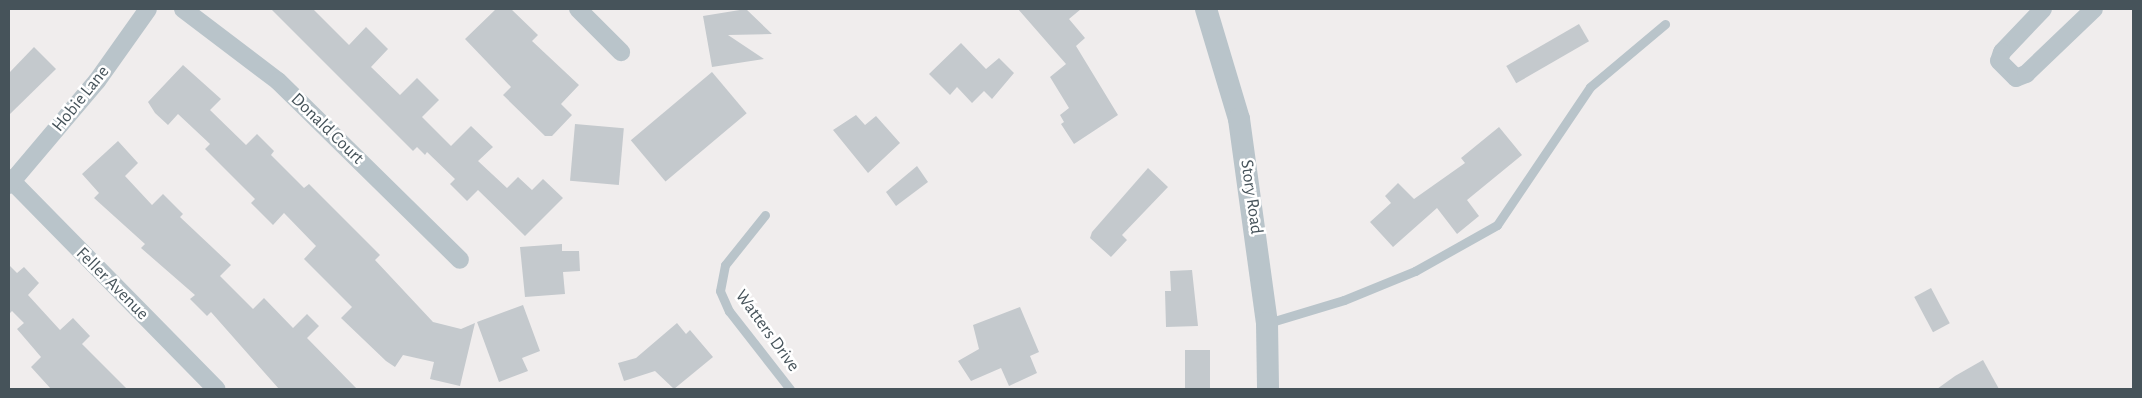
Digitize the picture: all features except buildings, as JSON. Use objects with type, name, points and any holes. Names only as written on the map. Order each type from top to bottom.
[{"type":"street","name":"Hobie Lane","points":[[10,182],[97,81],[148,9]]},
{"type":"street","name":"Donald Court","points":[[183,9],[278,80],[460,260]]},
{"type":"street","points":[[578,9],[621,52]]},
{"type":"street","name":"Story Road","points":[[1206,9],[1239,119],[1267,323],[1268,389]]},
{"type":"street","points":[[2043,9],[2002,52],[2000,61],[2016,78],[2026,74],[2094,9]]},
{"type":"street","name":"Feller Avenue","points":[[10,182],[216,389]]},
{"type":"lane","points":[[1267,323],[1344,300],[1415,272],[1497,225],[1590,88],[1666,24]]},
{"type":"lane","name":"Watters Drive","points":[[766,215],[725,265],[720,291],[729,311],[790,389]]}]
